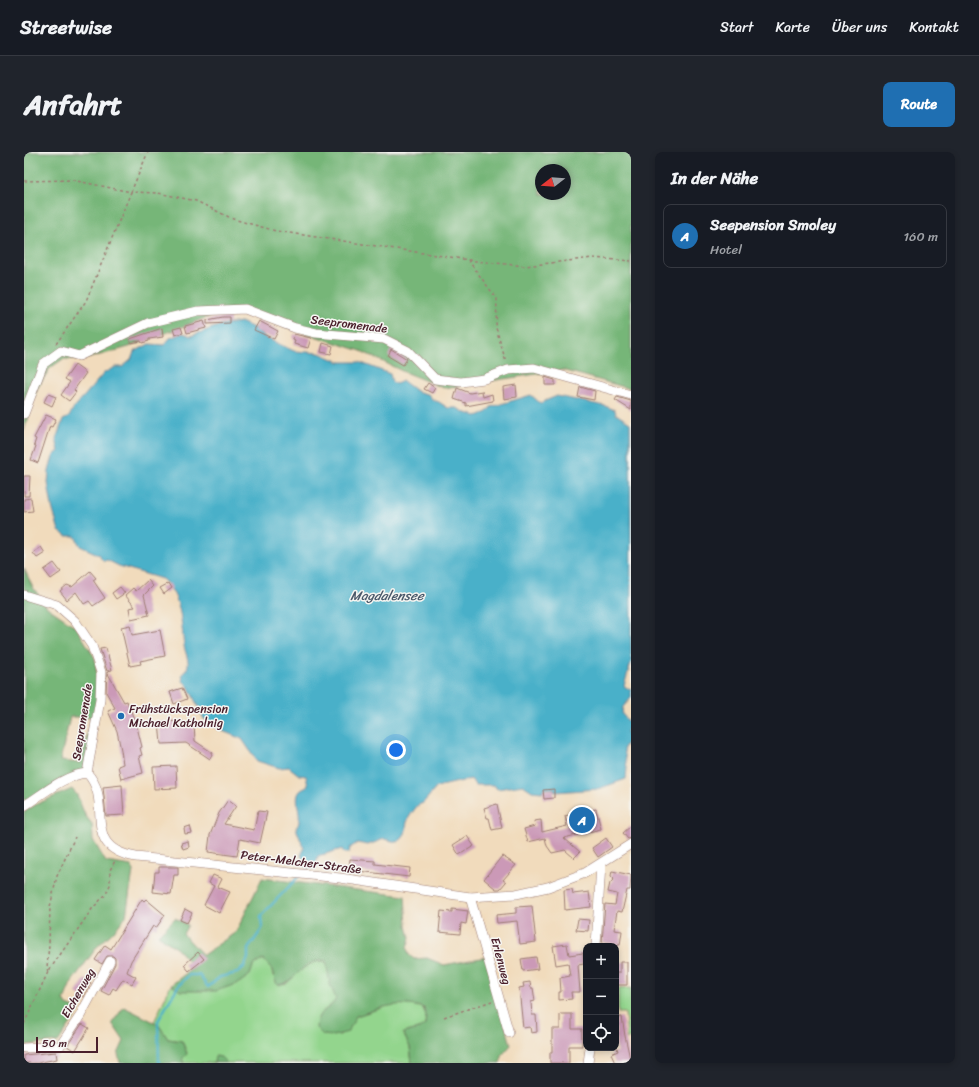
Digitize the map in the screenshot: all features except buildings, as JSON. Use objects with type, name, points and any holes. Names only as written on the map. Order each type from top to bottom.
[{"type":"street","name":"Seepromenade","points":[[24,414],[43,364],[61,351],[79,356],[148,322],[198,311],[244,309],[295,328],[316,333],[384,339],[408,351],[435,379],[468,381],[484,379],[508,370],[534,368],[631,395]]},
{"type":"street","name":"Seepromenade","points":[[24,595],[57,605],[82,629],[92,646],[101,672],[100,700],[87,773]]},
{"type":"street","points":[[24,806],[67,778],[77,774],[87,773],[96,786],[102,833],[106,842],[119,853]]},
{"type":"street","name":"Peter-Melcher-Straße","points":[[119,853],[136,857],[314,876],[470,897],[516,894],[548,887],[585,873],[631,844]]},
{"type":"street","points":[[596,943],[601,864]]},
{"type":"street","name":"Erlenweg","points":[[470,897],[509,1032]]},
{"type":"street","name":"Eichenweg","points":[[24,1048],[60,1046],[80,1016],[110,961]]},
{"type":"street","points":[[588,1063],[590,1051]]},
{"type":"street","points":[[590,1051],[595,1063]]},
{"type":"path","points":[[54,346],[86,301],[148,152]]},
{"type":"path","points":[[24,181],[72,180],[131,192],[158,193],[196,201],[233,219],[276,231],[468,260],[525,266],[593,258],[631,261]]},
{"type":"path","points":[[468,260],[496,299],[496,328],[508,370]]},
{"type":"path","points":[[48,972],[50,906],[57,876],[74,837]]},
{"type":"path","points":[[24,1024],[48,972],[92,909],[106,894],[110,885],[110,870],[119,853]]},
{"type":"path","points":[[444,1017],[499,999]]},
{"type":"green space","points":[[24,152],[631,152],[631,389],[563,370],[444,388],[404,372],[361,351],[240,312],[213,315],[129,347],[86,359],[63,359],[50,368],[37,389],[24,430]]},
{"type":"green space","points":[[24,568],[32,586],[47,607],[76,627],[95,658],[99,699],[84,772],[24,801]],"holes":[[[70,717],[91,717],[81,763],[60,761]]]},
{"type":"green space","points":[[72,789],[77,795],[85,815],[92,824],[93,840],[106,862],[132,866],[133,871],[126,916],[115,930],[97,947],[71,983],[64,1000],[67,1005],[80,1010],[58,1042],[24,1045],[24,812],[37,804]]},
{"type":"green space","points":[[262,878],[405,896],[407,926],[410,938],[407,948],[409,955],[414,959],[427,958],[444,965],[486,957],[511,1045],[503,1054],[500,1063],[412,1063],[410,1047],[403,1033],[419,1029],[425,1025],[426,1016],[424,1008],[414,1006],[397,1005],[374,1010],[356,1016],[348,1032],[333,1036],[323,1035],[316,1028],[317,1022],[321,1013],[336,999],[330,984],[326,961],[317,961],[310,964],[290,980],[277,985],[271,968],[263,959],[253,966],[250,975],[239,983],[216,991],[181,991],[171,985],[194,967],[177,949],[158,935],[175,918],[188,925],[183,934],[203,955],[236,932]]},
{"type":"green space","points":[[263,959],[271,968],[273,976],[286,984],[309,965],[320,961],[326,961],[336,999],[318,1017],[317,1021],[323,1035],[340,1035],[356,1016],[393,1004],[413,1005],[423,1008],[426,1016],[425,1025],[419,1029],[403,1033],[410,1047],[412,1063],[227,1063],[216,1056],[214,1063],[184,1063],[182,1059],[187,1053],[182,1041],[168,1039],[158,1024],[154,1022],[171,985],[181,991],[250,975],[253,966]]},
{"type":"green space","points":[[631,988],[631,1038],[627,1039],[625,1013],[619,1013],[619,989]]},
{"type":"green space","points":[[124,1007],[158,1024],[168,1039],[182,1041],[187,1054],[182,1059],[184,1063],[120,1063],[118,1054],[124,1041],[112,1023]]},
{"type":"green space","points":[[215,1056],[221,1057],[227,1063],[214,1063]]},
{"type":"water","name":"Magdalensee","points":[[241,322],[256,329],[266,338],[294,351],[319,353],[340,362],[359,362],[390,374],[392,382],[396,384],[403,381],[419,393],[428,394],[433,400],[448,408],[457,408],[466,413],[477,416],[487,412],[491,407],[531,395],[540,403],[557,396],[605,406],[615,410],[616,414],[630,423],[631,662],[624,686],[631,690],[631,698],[623,707],[622,714],[631,724],[627,731],[629,740],[624,748],[627,768],[626,779],[598,789],[555,792],[554,788],[543,789],[542,792],[532,791],[523,785],[497,789],[494,785],[475,785],[471,779],[437,787],[423,803],[418,805],[412,813],[407,822],[404,836],[397,842],[384,839],[368,845],[357,843],[350,848],[349,853],[344,853],[342,849],[318,856],[315,869],[306,868],[301,855],[304,849],[296,828],[299,820],[297,799],[301,790],[308,786],[306,776],[299,775],[289,767],[279,768],[257,761],[242,739],[220,730],[204,719],[188,686],[183,681],[182,674],[187,668],[188,661],[184,646],[177,601],[169,586],[162,579],[119,566],[107,560],[104,561],[100,555],[80,546],[75,536],[66,536],[59,531],[52,507],[48,483],[49,471],[53,456],[59,451],[56,439],[63,420],[69,417],[73,409],[104,373],[115,367],[122,367],[131,360],[134,352],[149,344],[164,345],[170,338],[183,333],[191,336],[221,325]]},
{"type":"waterway","points":[[159,1063],[158,1021],[178,986],[189,975],[199,975],[208,987],[220,977],[237,973],[244,967],[248,958],[248,949],[262,929],[261,916],[299,876]]},
{"type":"place","name":"Frühstückspension Michael Katholnig","points":[[121,716]]},
{"type":"place","name":"Seepension Smoley","points":[[582,820]]}]
